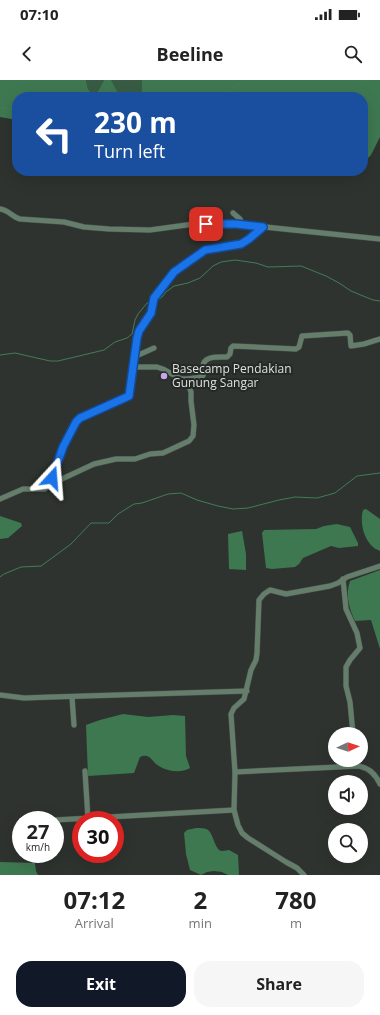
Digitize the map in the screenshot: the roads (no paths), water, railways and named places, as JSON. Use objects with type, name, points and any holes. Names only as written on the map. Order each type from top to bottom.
[{"type":"street","points":[[0,209],[7,210],[15,217],[20,218],[64,222],[84,227],[108,229],[150,230],[206,224],[243,225],[380,239]]},
{"type":"street","points":[[233,213],[240,219],[243,225]]},
{"type":"street","points":[[50,485],[63,447],[74,425],[80,418],[128,397],[139,331],[151,313],[154,298],[174,272],[205,250],[241,244],[263,227]]},
{"type":"street","points":[[133,367],[157,367],[181,378],[187,379],[202,377],[204,374],[203,365],[205,360],[227,357],[233,346],[297,349],[302,336],[348,333],[350,335],[351,346],[380,339]]},
{"type":"street","points":[[134,357],[154,348]]},
{"type":"street","points":[[0,499],[21,490],[42,490],[94,464],[116,459],[135,459],[150,454],[163,453],[189,441],[193,436],[194,425],[191,392],[189,386],[181,378]]},
{"type":"street","points":[[304,875],[297,868],[242,833],[238,825],[234,810],[231,714],[234,708],[244,700],[251,670],[256,660],[258,609],[261,596],[270,590],[286,594],[330,586],[343,579],[380,566]]},
{"type":"street","points":[[343,579],[346,609],[357,633],[360,648],[346,667],[346,686],[350,702],[352,727]]},
{"type":"street","points":[[0,695],[24,698],[247,691]]},
{"type":"street","points":[[72,697],[74,725]]},
{"type":"street","points":[[234,772],[334,767]]},
{"type":"street","points":[[360,767],[366,768],[374,775],[380,784]]},
{"type":"street","points":[[85,771],[88,811]]},
{"type":"street","points":[[124,817],[234,810]]},
{"type":"waterway","points":[[227,92],[245,80]]},
{"type":"waterway","points":[[0,107],[12,110]]},
{"type":"waterway","points":[[155,301],[174,286],[188,283],[200,278],[213,266],[221,262],[235,260],[256,263],[268,267],[301,266],[326,276],[351,291],[373,300],[380,301]]},
{"type":"waterway","points":[[0,355],[15,353],[50,361],[58,361],[104,350],[115,342],[127,338],[132,334],[138,314],[147,303],[150,302]]},
{"type":"waterway","points":[[0,577],[21,567],[41,566],[71,544],[91,523],[109,523],[118,514],[134,504],[142,503],[168,494],[181,493],[197,500],[233,509],[248,508],[295,497],[317,498],[335,493],[357,476],[380,473]]},
{"type":"place","name":"Basecamp Pendakian Gunung Sangar","points":[[164,376]]}]
